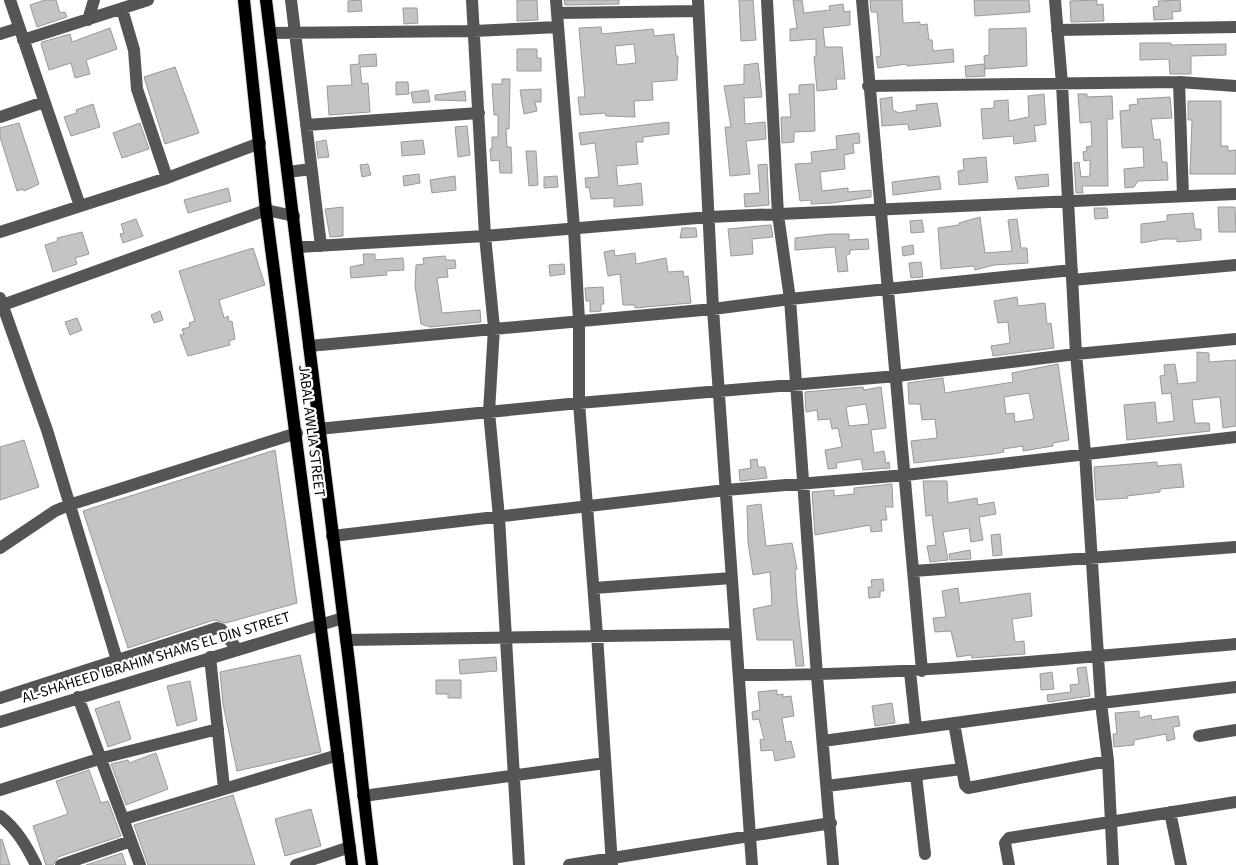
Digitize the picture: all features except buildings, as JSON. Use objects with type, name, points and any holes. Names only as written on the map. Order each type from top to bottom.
[{"type":"main road","name":"JABAL AWLIA STREET","points":[[244,0],[266,210],[352,865]]},
{"type":"main road","name":"JABAL AWLIA STREET","points":[[266,0],[298,247],[318,429],[346,640],[372,865]]},
{"type":"street","points":[[10,0],[80,206]]},
{"type":"street","points":[[88,20],[94,0]]},
{"type":"street","points":[[0,34],[21,34],[88,20],[148,0]]},
{"type":"street","points":[[291,0],[321,246]]},
{"type":"street","points":[[472,0],[485,236],[494,328],[489,412],[500,517],[519,865]]},
{"type":"street","points":[[556,0],[574,228],[580,321],[579,403],[598,635],[612,862]]},
{"type":"street","points":[[767,0],[778,215],[790,299],[798,383],[803,484],[833,865]]},
{"type":"street","points":[[862,0],[868,86],[914,571],[916,728]]},
{"type":"street","points":[[1055,0],[1069,201],[1076,354],[1085,453],[1101,703],[1108,761],[1113,865]]},
{"type":"street","points":[[558,13],[698,6],[713,309],[752,865]]},
{"type":"street","points":[[122,9],[134,50],[137,89],[168,178]]},
{"type":"street","points":[[270,32],[474,31],[558,27]]},
{"type":"street","points":[[1057,30],[1236,28]]},
{"type":"street","points":[[868,86],[1179,82],[1236,86]]},
{"type":"street","points":[[1179,82],[1183,196]]},
{"type":"street","points":[[0,117],[44,102]]},
{"type":"street","points":[[306,125],[478,113]]},
{"type":"street","points":[[0,232],[168,178],[260,143]]},
{"type":"street","points":[[288,172],[311,169]]},
{"type":"street","points":[[298,247],[485,236],[709,217],[1236,194]]},
{"type":"street","points":[[117,660],[47,430],[1,303],[266,210],[294,216]]},
{"type":"street","points":[[310,346],[713,309],[790,299],[888,290],[1072,275],[1236,265]]},
{"type":"street","points":[[318,429],[579,403],[897,376],[1076,354],[1236,339]]},
{"type":"street","points":[[0,548],[55,511],[69,505],[296,432]]},
{"type":"street","points":[[332,536],[726,490],[906,475],[1236,437]]},
{"type":"street","points":[[914,571],[1236,547]]},
{"type":"street","points":[[594,588],[732,578]]},
{"type":"street","name":"AL-SHAHEED IBRAHIM SHAMS EL DIN STREET","points":[[0,722],[343,618]]},
{"type":"street","points":[[0,698],[217,628],[221,629],[237,649]]},
{"type":"street","points":[[346,640],[506,636],[736,634]]},
{"type":"street","points":[[740,675],[817,676],[916,672],[1236,644]]},
{"type":"street","points":[[210,657],[224,788]]},
{"type":"street","points":[[823,741],[954,722],[1236,687]]},
{"type":"street","points":[[78,697],[140,865]]},
{"type":"street","points":[[954,722],[961,769],[965,786],[968,788],[1108,761]]},
{"type":"street","points":[[0,790],[102,758],[218,729]]},
{"type":"street","points":[[1199,736],[1236,730]]},
{"type":"street","points":[[124,819],[338,755]]},
{"type":"street","points":[[363,796],[605,763]]},
{"type":"street","points":[[827,786],[961,769]]},
{"type":"street","points":[[916,774],[925,854]]},
{"type":"street","points":[[1009,865],[1005,843],[1009,838],[1236,802]]},
{"type":"street","points":[[1170,812],[1181,865]]},
{"type":"street","points":[[0,816],[18,834],[36,865]]},
{"type":"street","points":[[569,865],[612,862],[750,835],[831,823]]},
{"type":"street","points":[[61,865],[132,841]]},
{"type":"street","points":[[296,865],[350,847]]}]
